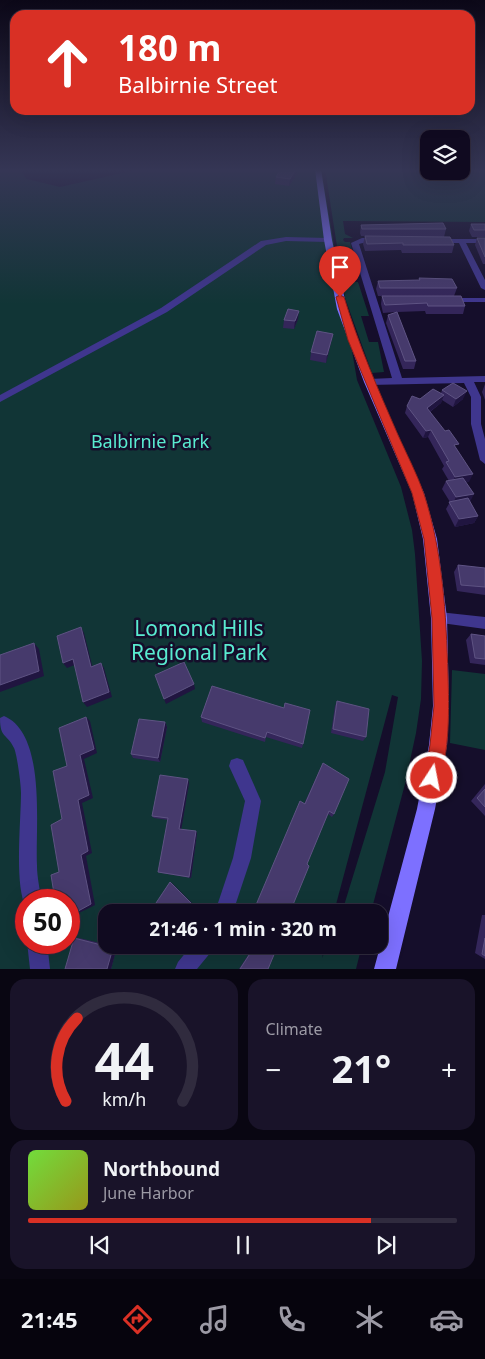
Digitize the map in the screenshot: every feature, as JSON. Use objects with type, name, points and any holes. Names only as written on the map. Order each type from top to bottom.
[{"type":"main road","points":[[324,214],[328,240],[347,325],[369,382],[413,480],[423,511],[430,539],[439,618],[441,706],[438,745],[426,809],[386,969]]},
{"type":"street","points":[[0,399],[164,310],[264,243],[286,239],[328,240]]},
{"type":"street","points":[[391,240],[362,240],[354,242],[377,300],[398,381]]},
{"type":"street","points":[[426,241],[485,241]]},
{"type":"street","points":[[461,241],[482,276],[485,288]]},
{"type":"street","points":[[441,300],[485,300]]},
{"type":"street","points":[[468,380],[476,397],[476,424],[485,460]]},
{"type":"street","points":[[369,382],[485,380]]},
{"type":"street","points":[[439,618],[485,623]]},
{"type":"street","points":[[4,724],[21,744],[29,791],[28,867],[31,889]]},
{"type":"street","points":[[227,904],[242,858],[253,801],[237,766]]},
{"type":"street","points":[[38,954],[40,969]]},
{"type":"street","points":[[185,969],[197,954]]},
{"type":"green space","name":"Lomond Hills Regional Park","points":[[0,214],[329,214],[357,380],[401,487],[412,530],[422,661],[421,699],[416,733],[405,784],[373,904],[344,904],[385,772],[398,697],[392,695],[336,904],[98,904],[98,954],[323,954],[322,958],[324,954],[360,954],[356,969],[0,969]]},
{"type":"green space","points":[[332,214],[485,214],[485,222],[343,221],[345,234],[353,238],[344,238],[343,240],[350,242],[355,261],[347,261],[352,282],[358,282],[369,316],[361,316],[369,342],[378,342],[384,372],[372,373],[345,298]]},
{"type":"green space","points":[[452,670],[485,674],[485,750],[450,743]]},
{"type":"building","points":[[443,223],[446,229],[362,229],[361,225]]},
{"type":"building","points":[[471,224],[485,224],[485,230],[474,230]]},
{"type":"building","points":[[365,236],[450,237],[454,245],[367,244]]},
{"type":"building","points":[[477,238],[485,238],[485,257]]},
{"type":"building","points":[[419,278],[452,279],[457,288],[380,288],[378,281],[420,280]]},
{"type":"building","points":[[382,296],[461,296],[465,306],[428,306],[427,303],[385,305]]},
{"type":"building","points":[[288,309],[299,311],[295,321],[284,320]]},
{"type":"building","points":[[397,312],[416,361],[405,361],[388,315]]},
{"type":"building","points":[[317,331],[333,334],[327,355],[311,352]]},
{"type":"building","points":[[453,383],[467,391],[456,399],[442,390]]},
{"type":"building","points":[[433,389],[444,395],[427,408],[445,431],[449,430],[459,444],[454,445],[473,474],[455,477],[446,462],[449,461],[431,430],[426,431],[407,406],[412,396],[420,399]]},
{"type":"building","points":[[463,478],[474,494],[456,497],[446,481]]},
{"type":"building","points":[[468,498],[478,516],[459,519],[449,502]]},
{"type":"building","points":[[458,565],[485,568],[485,587],[461,585]]},
{"type":"building","points":[[81,627],[91,667],[101,663],[109,692],[83,702],[73,659],[63,663],[57,636]]},
{"type":"building","points":[[471,634],[485,636],[485,659],[475,658]]},
{"type":"building","points":[[34,643],[39,671],[0,685],[0,655]]},
{"type":"building","points":[[184,662],[194,684],[164,699],[155,675]]},
{"type":"building","points":[[212,686],[284,708],[285,703],[310,710],[303,744],[267,732],[265,738],[201,717]]},
{"type":"building","points":[[337,701],[369,709],[366,737],[333,729]]},
{"type":"building","points":[[86,717],[94,749],[80,755],[89,795],[78,800],[88,851],[81,855],[91,904],[80,910],[80,889],[53,889],[51,875],[59,872],[51,825],[62,819],[53,771],[67,766],[59,728]]},
{"type":"building","points":[[139,719],[165,722],[158,758],[131,754]]},
{"type":"building","points":[[323,763],[349,779],[334,814],[329,811],[307,864],[309,866],[293,904],[256,904],[300,801],[305,804]]},
{"type":"building","points":[[160,775],[188,779],[179,829],[196,831],[189,877],[158,872],[168,818],[152,816]]},
{"type":"building","points":[[485,789],[485,807],[477,798]]},
{"type":"building","points":[[170,882],[192,904],[155,904]]},
{"type":"building","points":[[485,938],[485,956],[482,954]]},
{"type":"building","points":[[80,940],[98,944],[98,954],[111,954],[107,969],[65,969],[69,954],[80,954]]},
{"type":"building","points":[[250,954],[274,954],[268,969],[240,969]]},
{"type":"route","points":[[340,297],[352,340],[418,493],[430,539],[439,618],[441,706],[438,745],[432,778]]},
{"type":"park label","name":"Balbirnie Park","points":[[150,442]]}]
